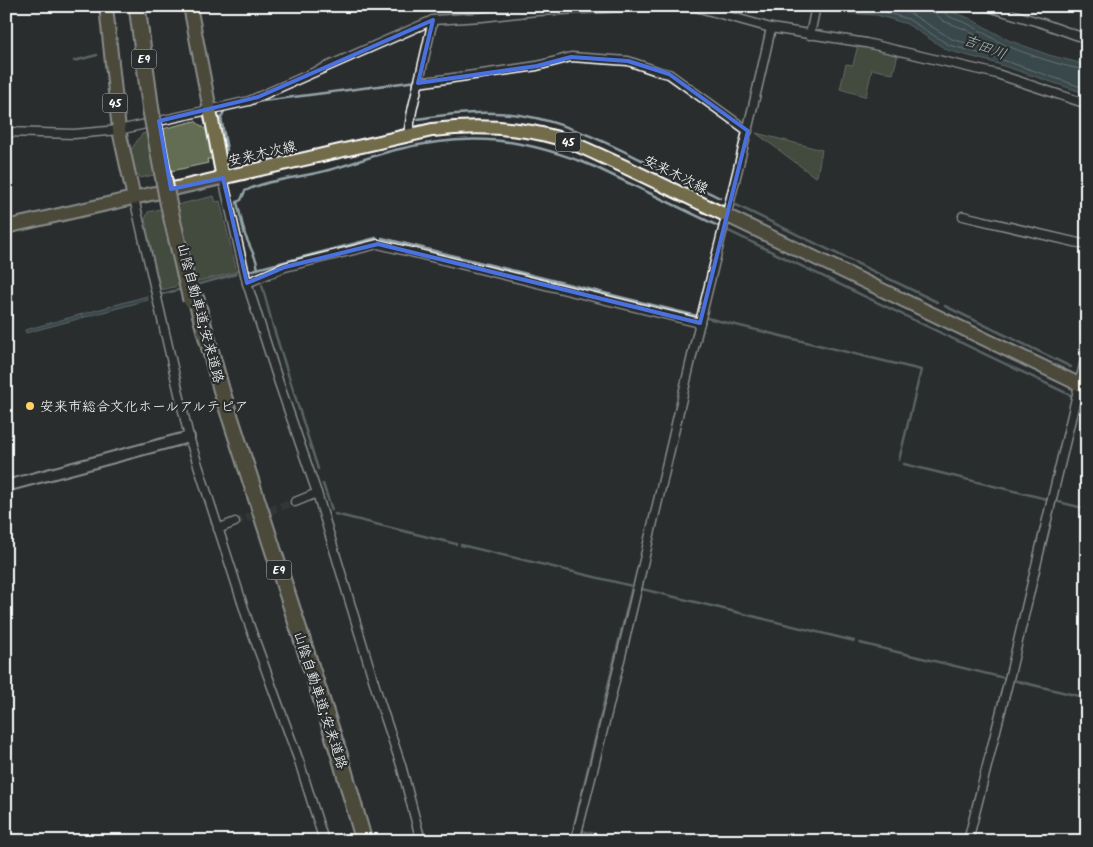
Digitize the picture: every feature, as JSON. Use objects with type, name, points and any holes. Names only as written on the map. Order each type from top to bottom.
[{"type":"highway","name":"山陰自動車道;安来道路","points":[[137,6],[168,202],[194,299],[216,393],[335,759],[358,841]]},
{"type":"highway","name":"山陰自動車道;安来道路","points":[[142,6],[154,111]]},
{"type":"highway","name":"山陰自動車道;安来道路","points":[[194,299],[340,757],[364,841]]},
{"type":"main road","name":"45","points":[[106,6],[119,130],[134,198]]},
{"type":"main road","name":"安来木次線","points":[[190,6],[223,178]]},
{"type":"main road","name":"安来木次線","points":[[6,227],[432,130],[484,126],[506,128],[538,133],[595,153],[1083,386]]},
{"type":"street","points":[[6,132],[74,134],[119,130],[210,110],[258,97],[433,20],[537,11],[649,6]]},
{"type":"street","points":[[692,6],[771,28],[810,32],[866,43],[997,74],[1087,104]]},
{"type":"street","points":[[810,32],[816,6]]},
{"type":"street","points":[[985,6],[1087,39]]},
{"type":"street","points":[[408,135],[433,20]]},
{"type":"street","points":[[575,841],[610,705],[771,28]]},
{"type":"street","points":[[418,83],[538,66],[571,57],[628,60],[669,74],[748,131]]},
{"type":"street","points":[[223,178],[247,282],[317,493],[379,699],[401,765],[421,841]]},
{"type":"street","points":[[134,198],[189,437],[249,624],[296,752],[324,841]]},
{"type":"street","points":[[963,216],[1087,246]]},
{"type":"street","points":[[247,282],[285,267],[378,244],[700,323]]},
{"type":"street","points":[[968,841],[1083,386],[1087,352]]},
{"type":"street","points":[[6,486],[189,437]]},
{"type":"street","points":[[295,502],[317,493]]},
{"type":"street","points":[[218,529],[236,522]]},
{"type":"highlighted area","points":[[433,20],[418,83],[537,66],[571,57],[628,61],[669,74],[748,131],[700,323],[378,244],[285,267],[247,283],[223,178],[171,189],[159,121],[258,97]]},
{"type":"green space","points":[[858,45],[898,54],[893,74],[872,69],[866,96],[840,89],[846,64],[853,65]]},
{"type":"green space","points":[[195,121],[208,131],[213,159],[207,159],[208,163],[140,178],[139,175],[136,175],[130,151],[142,134]]},
{"type":"green space","points":[[756,133],[822,150],[817,176],[811,174]]},
{"type":"green space","points":[[214,196],[216,202],[220,201],[237,272],[161,290],[145,220],[148,212]]},
{"type":"water","name":"吉田川","points":[[799,6],[943,6],[1008,40],[1049,55],[1087,65],[1087,94],[995,63],[947,50],[907,24],[877,15],[827,12]]},
{"type":"water","points":[[147,296],[148,300],[26,333],[25,330]]},
{"type":"waterway","points":[[74,61],[97,55]]},
{"type":"waterway","points":[[255,102],[417,81]]},
{"type":"waterway","points":[[225,109],[221,118],[227,150]]},
{"type":"waterway","points":[[418,119],[481,112],[507,113],[537,118],[570,128],[602,141],[720,198]]},
{"type":"waterway","points":[[258,269],[245,235],[237,202],[241,200],[245,191],[274,181],[325,171],[386,152],[422,144],[473,139],[496,140],[544,149],[595,167],[1087,403]]},
{"type":"waterway","points":[[736,205],[937,302]]},
{"type":"waterway","points":[[249,271],[376,238]]},
{"type":"waterway","points":[[382,238],[697,316]]},
{"type":"waterway","points":[[192,286],[236,274]]},
{"type":"waterway","points":[[262,285],[318,469]]},
{"type":"waterway","points":[[162,294],[182,289]]},
{"type":"waterway","points":[[945,306],[1071,367]]},
{"type":"waterway","points":[[707,318],[921,370],[899,460]]},
{"type":"waterway","points":[[904,464],[1087,509]]},
{"type":"waterway","points":[[323,484],[332,510]]},
{"type":"waterway","points":[[335,514],[456,544]]},
{"type":"waterway","points":[[461,545],[632,586]]},
{"type":"waterway","points":[[622,841],[582,831],[574,826],[632,587]]},
{"type":"waterway","points":[[642,589],[854,641]]},
{"type":"waterway","points":[[860,643],[1087,698]]},
{"type":"tunnel","points":[[235,522],[295,502]]},
{"type":"place","name":"安来市総合文化ホールアルテピア","points":[[30,406]]}]
